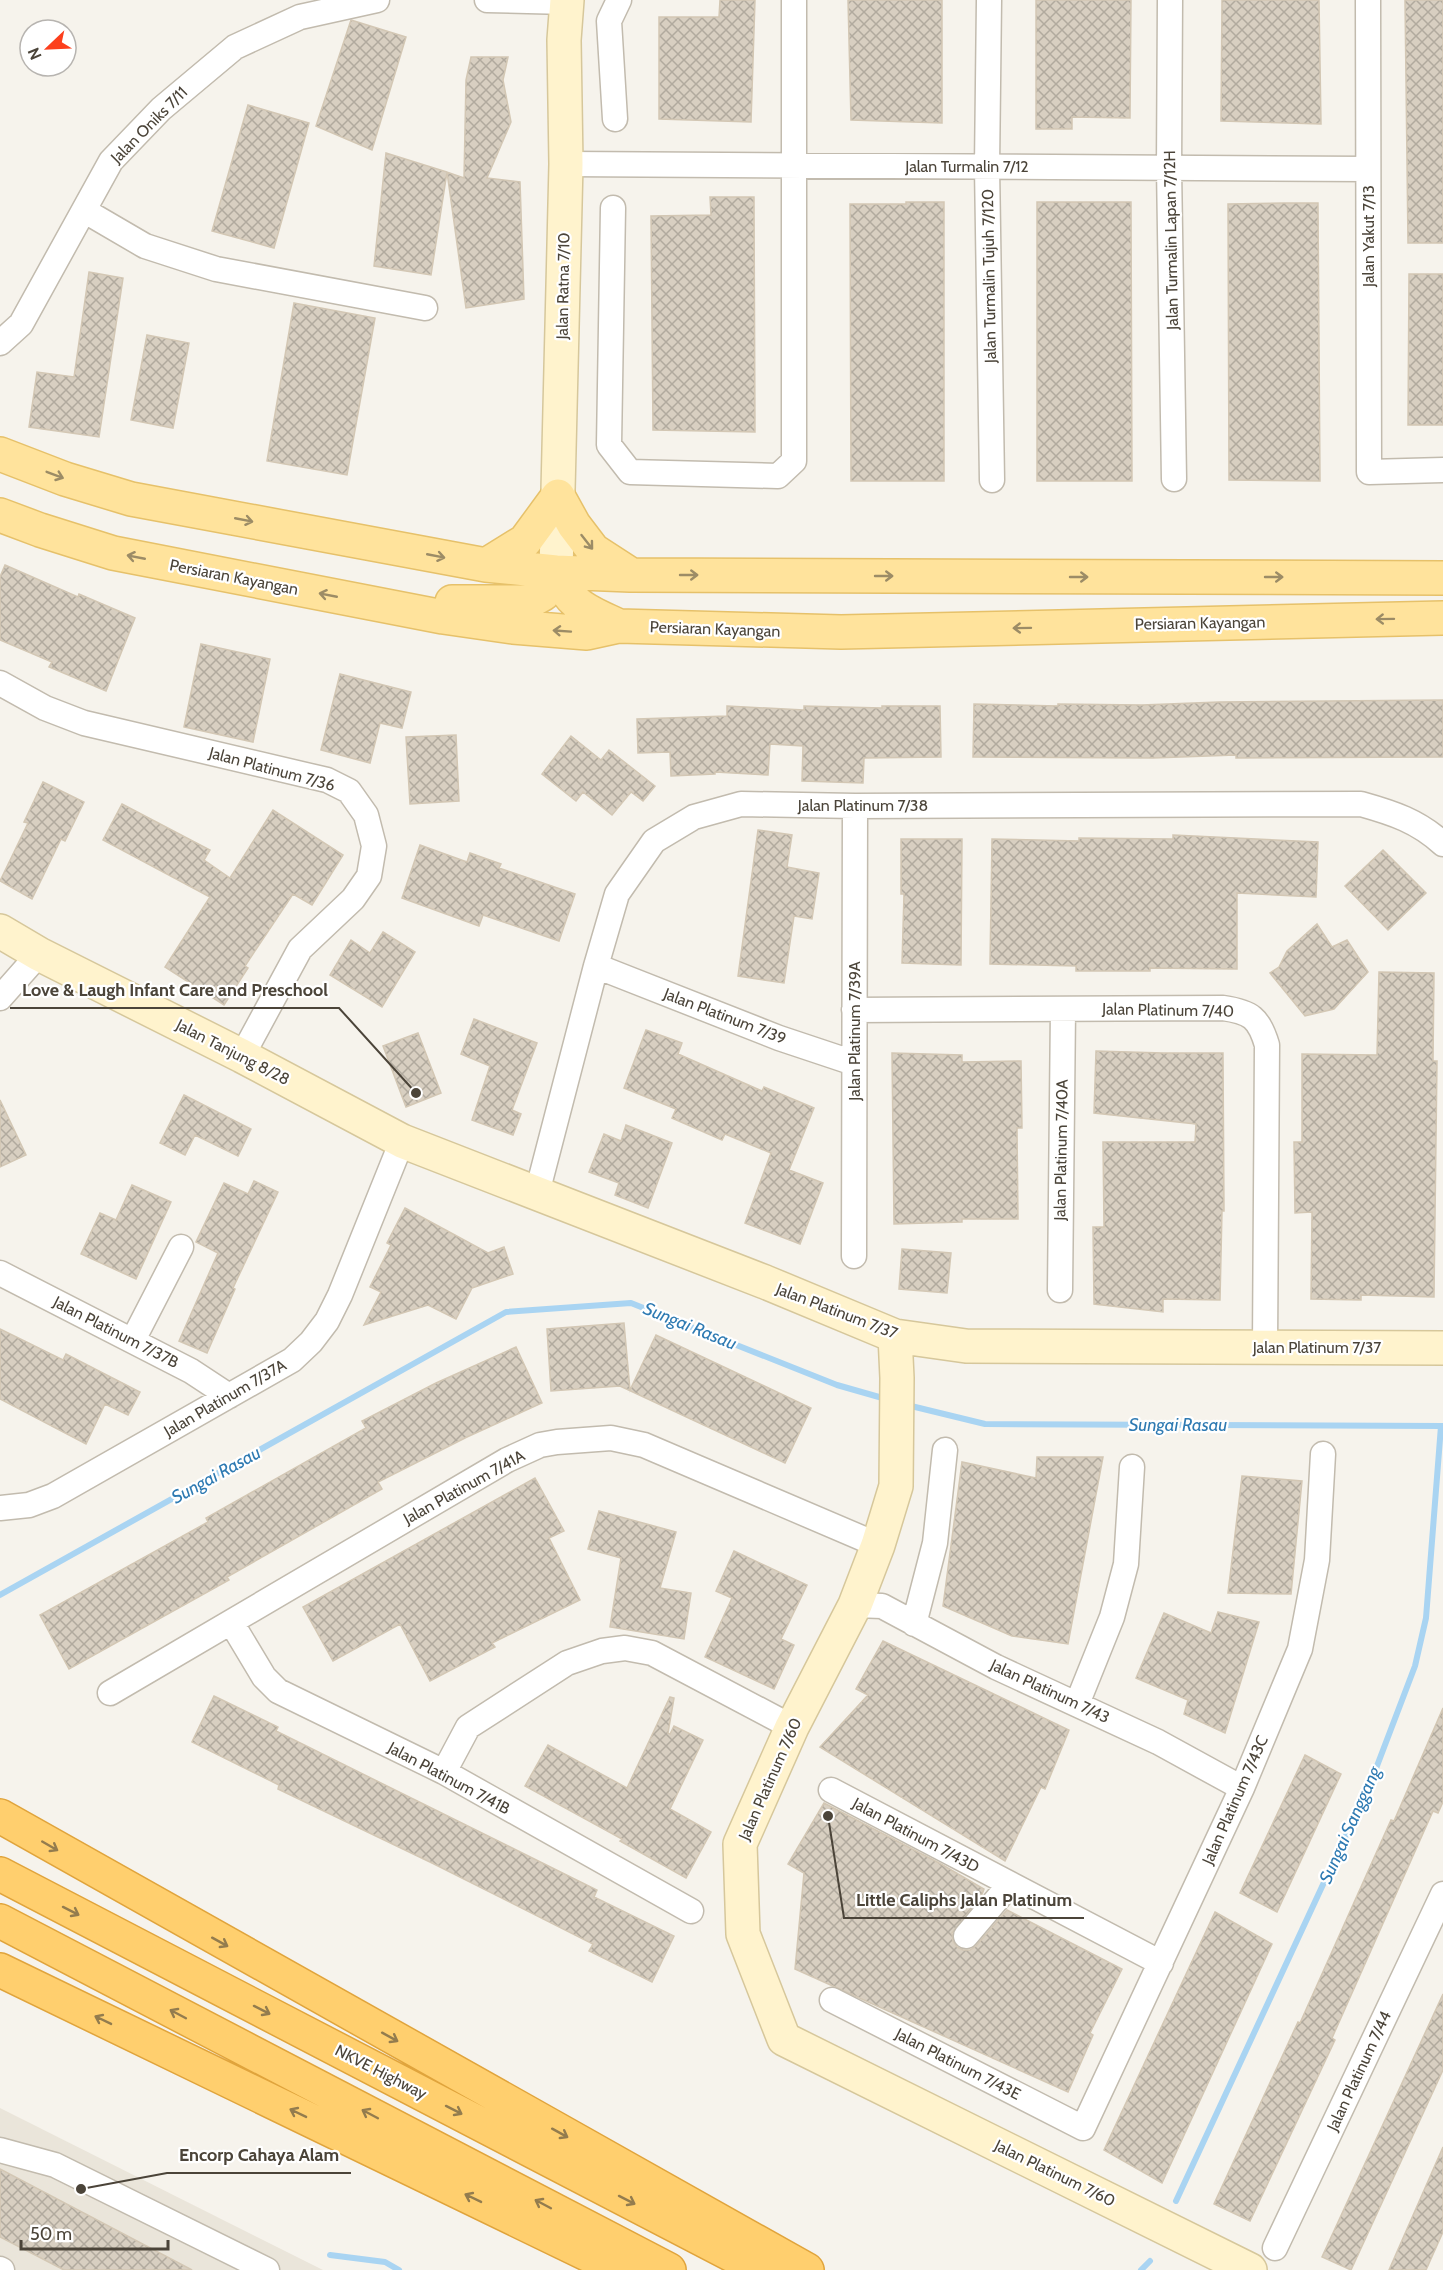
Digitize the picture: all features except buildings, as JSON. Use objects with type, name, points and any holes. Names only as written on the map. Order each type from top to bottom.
[{"type":"highway","points":[[0,1816],[807,2270]]},
{"type":"highway","name":"NKVE Highway","points":[[0,1874],[761,2270]]},
{"type":"highway","points":[[0,1921],[669,2270]]},
{"type":"highway","points":[[0,1970],[620,2270]]},
{"type":"main road","points":[[0,454],[65,479],[131,499],[486,566],[630,575],[1443,578]]},
{"type":"main road","points":[[486,566],[525,541],[558,496],[574,525],[592,550],[630,575]]},
{"type":"main road","name":"Persiaran Kayangan","points":[[0,515],[113,553],[443,617],[513,627],[587,633],[619,626],[841,632],[1443,618]]},
{"type":"main road","points":[[373,604],[529,602],[543,594],[556,572]]},
{"type":"main road","points":[[556,572],[568,596],[580,607],[619,626]]},
{"type":"street","name":"Jalan Oniks 7/11","points":[[0,343],[21,324],[111,161],[161,109],[235,47],[300,17],[377,0]]},
{"type":"street","points":[[487,0],[567,1]]},
{"type":"street","points":[[615,119],[609,21],[619,0]]},
{"type":"street","points":[[613,208],[609,445],[630,471],[778,476],[794,461],[794,0]]},
{"type":"street","name":"Jalan Turmalin Tujuh 7/120","points":[[989,0],[987,166],[992,480]]},
{"type":"street","name":"Jalan Turmalin Lapan 7/12H","points":[[1170,0],[1169,168],[1174,479]]},
{"type":"street","name":"Jalan Yakut 7/13","points":[[1368,0],[1370,472],[1443,470]]},
{"type":"street","name":"Jalan Ratna 7/10","points":[[556,572],[566,164],[564,40],[567,1]]},
{"type":"street","name":"Jalan Turmalin 7/12","points":[[566,164],[1368,169]]},
{"type":"street","points":[[85,211],[145,246],[216,269],[425,308]]},
{"type":"street","name":"Jalan Platinum 7/36","points":[[0,683],[45,708],[84,723],[327,780],[349,790],[366,815],[374,846],[369,876],[353,899],[300,949],[242,1056]]},
{"type":"street","name":"Jalan Platinum 7/38","points":[[537,1193],[617,894],[654,841],[694,817],[741,804],[855,806],[1361,804],[1393,813],[1427,829],[1443,844]]},
{"type":"street","name":"Jalan Platinum 7/39A","points":[[854,1256],[855,806]]},
{"type":"street","name":"Jalan Tanjung 8/28","points":[[0,931],[39,954],[242,1056],[402,1141]]},
{"type":"street","points":[[0,998],[39,954]]},
{"type":"street","name":"Jalan Platinum 7/39","points":[[596,966],[779,1038],[854,1063]]},
{"type":"street","name":"Jalan Platinum 7/40","points":[[854,1010],[1223,1008],[1244,1011],[1262,1027],[1267,1045],[1265,1347]]},
{"type":"street","name":"Jalan Platinum 7/40A","points":[[1060,1290],[1063,1009]]},
{"type":"street","name":"Jalan Platinum 7/37","points":[[402,1141],[765,1282],[895,1336],[966,1346],[1443,1348]]},
{"type":"street","name":"Jalan Platinum 7/37A","points":[[0,1508],[29,1506],[53,1496],[292,1360],[311,1342],[327,1321],[340,1295],[402,1141]]},
{"type":"street","points":[[133,1340],[181,1247]]},
{"type":"street","name":"Jalan Platinum 7/37B","points":[[0,1272],[191,1371],[229,1396]]},
{"type":"street","name":"Jalan Platinum 7/60","points":[[895,1336],[896,1486],[878,1545],[855,1605],[792,1727],[740,1844],[743,1934],[784,2039],[1250,2270]]},
{"type":"street","name":"Jalan Platinum 7/41A","points":[[110,1693],[507,1460],[540,1445],[611,1438],[644,1445],[878,1545]]},
{"type":"street","points":[[914,1624],[935,1543],[945,1450]]},
{"type":"street","name":"Jalan Platinum 7/43C","points":[[1083,2128],[1242,1788],[1300,1649],[1317,1560],[1323,1454]]},
{"type":"street","points":[[1077,1704],[1112,1617],[1126,1564],[1132,1467]]},
{"type":"street","name":"Jalan Platinum 7/43","points":[[855,1605],[882,1606],[996,1667],[1158,1742],[1242,1788]]},
{"type":"street","name":"Jalan Platinum 7/41B","points":[[231,1622],[264,1677],[278,1691],[444,1772],[691,1911]]},
{"type":"street","points":[[444,1772],[468,1727],[567,1664],[602,1651],[625,1648],[652,1653],[792,1727]]},
{"type":"street","name":"Jalan Platinum 7/43D","points":[[831,1790],[1161,1963]]},
{"type":"street","points":[[966,1936],[1010,1884]]},
{"type":"street","name":"Jalan Platinum 7/44","points":[[1275,2248],[1443,1894]]},
{"type":"street","name":"Jalan Platinum 7/43E","points":[[832,2000],[1083,2128]]},
{"type":"street","points":[[0,2150],[55,2165],[267,2270]]},
{"type":"shaded area","points":[[0,2108],[323,2270],[0,2270]]},
{"type":"waterway","name":"Sungai Rasau","points":[[0,1595],[506,1312],[631,1303],[837,1385],[886,1399]]},
{"type":"waterway","name":"Sungai Rasau","points":[[907,1405],[985,1424],[1443,1426]]},
{"type":"waterway","name":"Sungai Sanggang","points":[[1176,2201],[1372,1779],[1415,1666],[1426,1618],[1441,1426]]},
{"type":"waterway","name":"Sungai Sanggang","points":[[330,2255],[385,2262],[399,2270]]},
{"type":"waterway","name":"Sungai Sanggang","points":[[1141,2270],[1150,2261]]},
{"type":"place","name":"Love & Laugh Infant Care and Preschool","points":[[416,1093]]},
{"type":"place","name":"Little Caliphs Jalan Platinum","points":[[828,1816]]},
{"type":"place","name":"Encorp Cahaya Alam","points":[[81,2189]]}]
